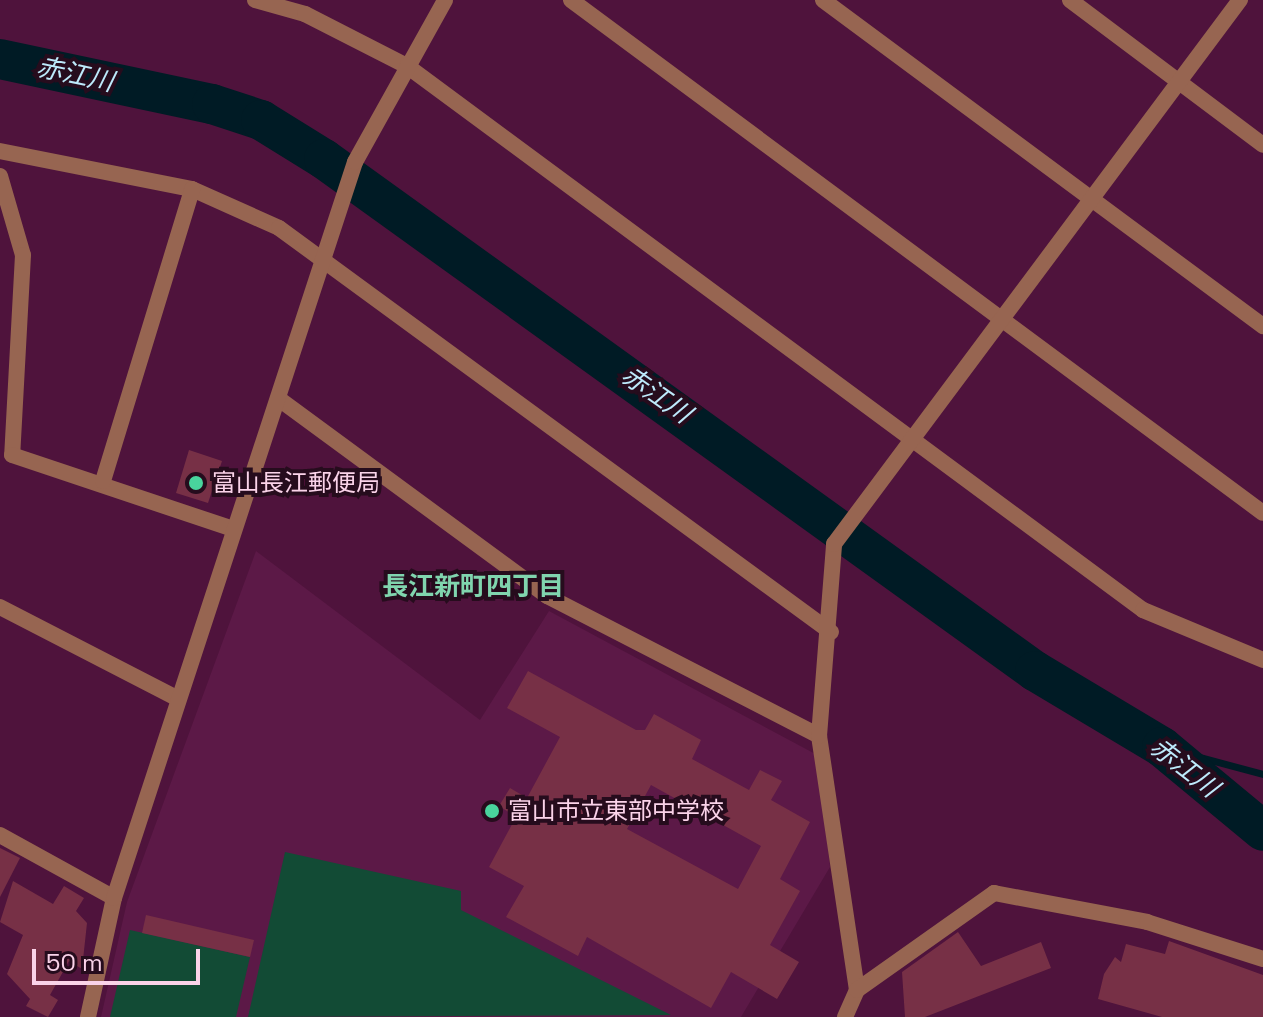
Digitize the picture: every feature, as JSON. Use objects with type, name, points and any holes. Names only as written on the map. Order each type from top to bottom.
[{"type":"street","points":[[255,0],[305,14],[407,66],[1143,610],[1263,660]]},
{"type":"street","points":[[88,1017],[114,898],[355,162],[445,0]]},
{"type":"street","points":[[571,0],[1003,316],[1263,513]]},
{"type":"street","points":[[823,0],[1263,326]]},
{"type":"street","points":[[1070,0],[1263,145]]},
{"type":"street","points":[[857,990],[819,736],[831,632],[834,544],[1240,0]]},
{"type":"street","points":[[0,151],[192,189],[279,228],[831,632]]},
{"type":"street","points":[[0,176],[23,255],[12,455],[103,481],[233,529]]},
{"type":"street","points":[[103,481],[192,189]]},
{"type":"street","points":[[279,399],[547,596],[819,736]]},
{"type":"street","points":[[0,607],[178,699]]},
{"type":"street","points":[[0,835],[114,898]]},
{"type":"street","points":[[845,1017],[857,990],[994,893],[1147,922],[1263,959]]},
{"type":"shaded area","name":"富山市立東部中学校","points":[[256,551],[480,720],[549,611],[819,756],[830,867],[741,1017],[101,1017],[127,902]]},
{"type":"green space","points":[[285,852],[461,891],[461,910],[671,1015],[248,1017]]},
{"type":"green space","points":[[130,930],[250,957],[236,1017],[110,1017]]},
{"type":"building","points":[[189,450],[222,461],[208,503],[176,493]]},
{"type":"building","points":[[528,671],[636,730],[645,730],[654,714],[701,740],[692,759],[749,790],[760,770],[782,781],[771,800],[810,822],[780,879],[800,891],[770,945],[799,962],[777,999],[731,972],[711,1008],[587,937],[578,956],[506,917],[524,886],[489,867],[516,817],[499,806],[510,788],[527,798],[560,737],[507,708]],"holes":[[[651,785],[761,846],[738,889],[627,829]]]},
{"type":"building","points":[[0,848],[20,858],[0,897]]},
{"type":"building","points":[[13,881],[53,904],[64,886],[84,898],[76,911],[87,923],[82,969],[69,961],[50,995],[58,1000],[48,1017],[26,1006],[30,999],[7,974],[23,935],[0,922]]},
{"type":"building","points":[[146,915],[254,940],[250,957],[142,933]]},
{"type":"building","points":[[958,932],[981,966],[1041,942],[1051,968],[925,1017],[905,1017],[902,972]]},
{"type":"building","points":[[1169,941],[1263,975],[1263,1017],[1162,1017],[1098,999],[1104,974],[1115,957],[1121,962],[1126,944],[1165,954]]},
{"type":"waterway","name":"赤江川","points":[[0,59],[212,104],[261,120],[324,159],[1035,671],[1162,747],[1263,831]]},
{"type":"waterway","points":[[1162,747],[1263,774]]},
{"type":"place","name":"富山長江郵便局","points":[[196,483]]},
{"type":"place","name":"富山市立東部中学校","points":[[492,811]]},
{"type":"district","name":"長江新町四丁目","points":[[473,587]]}]
